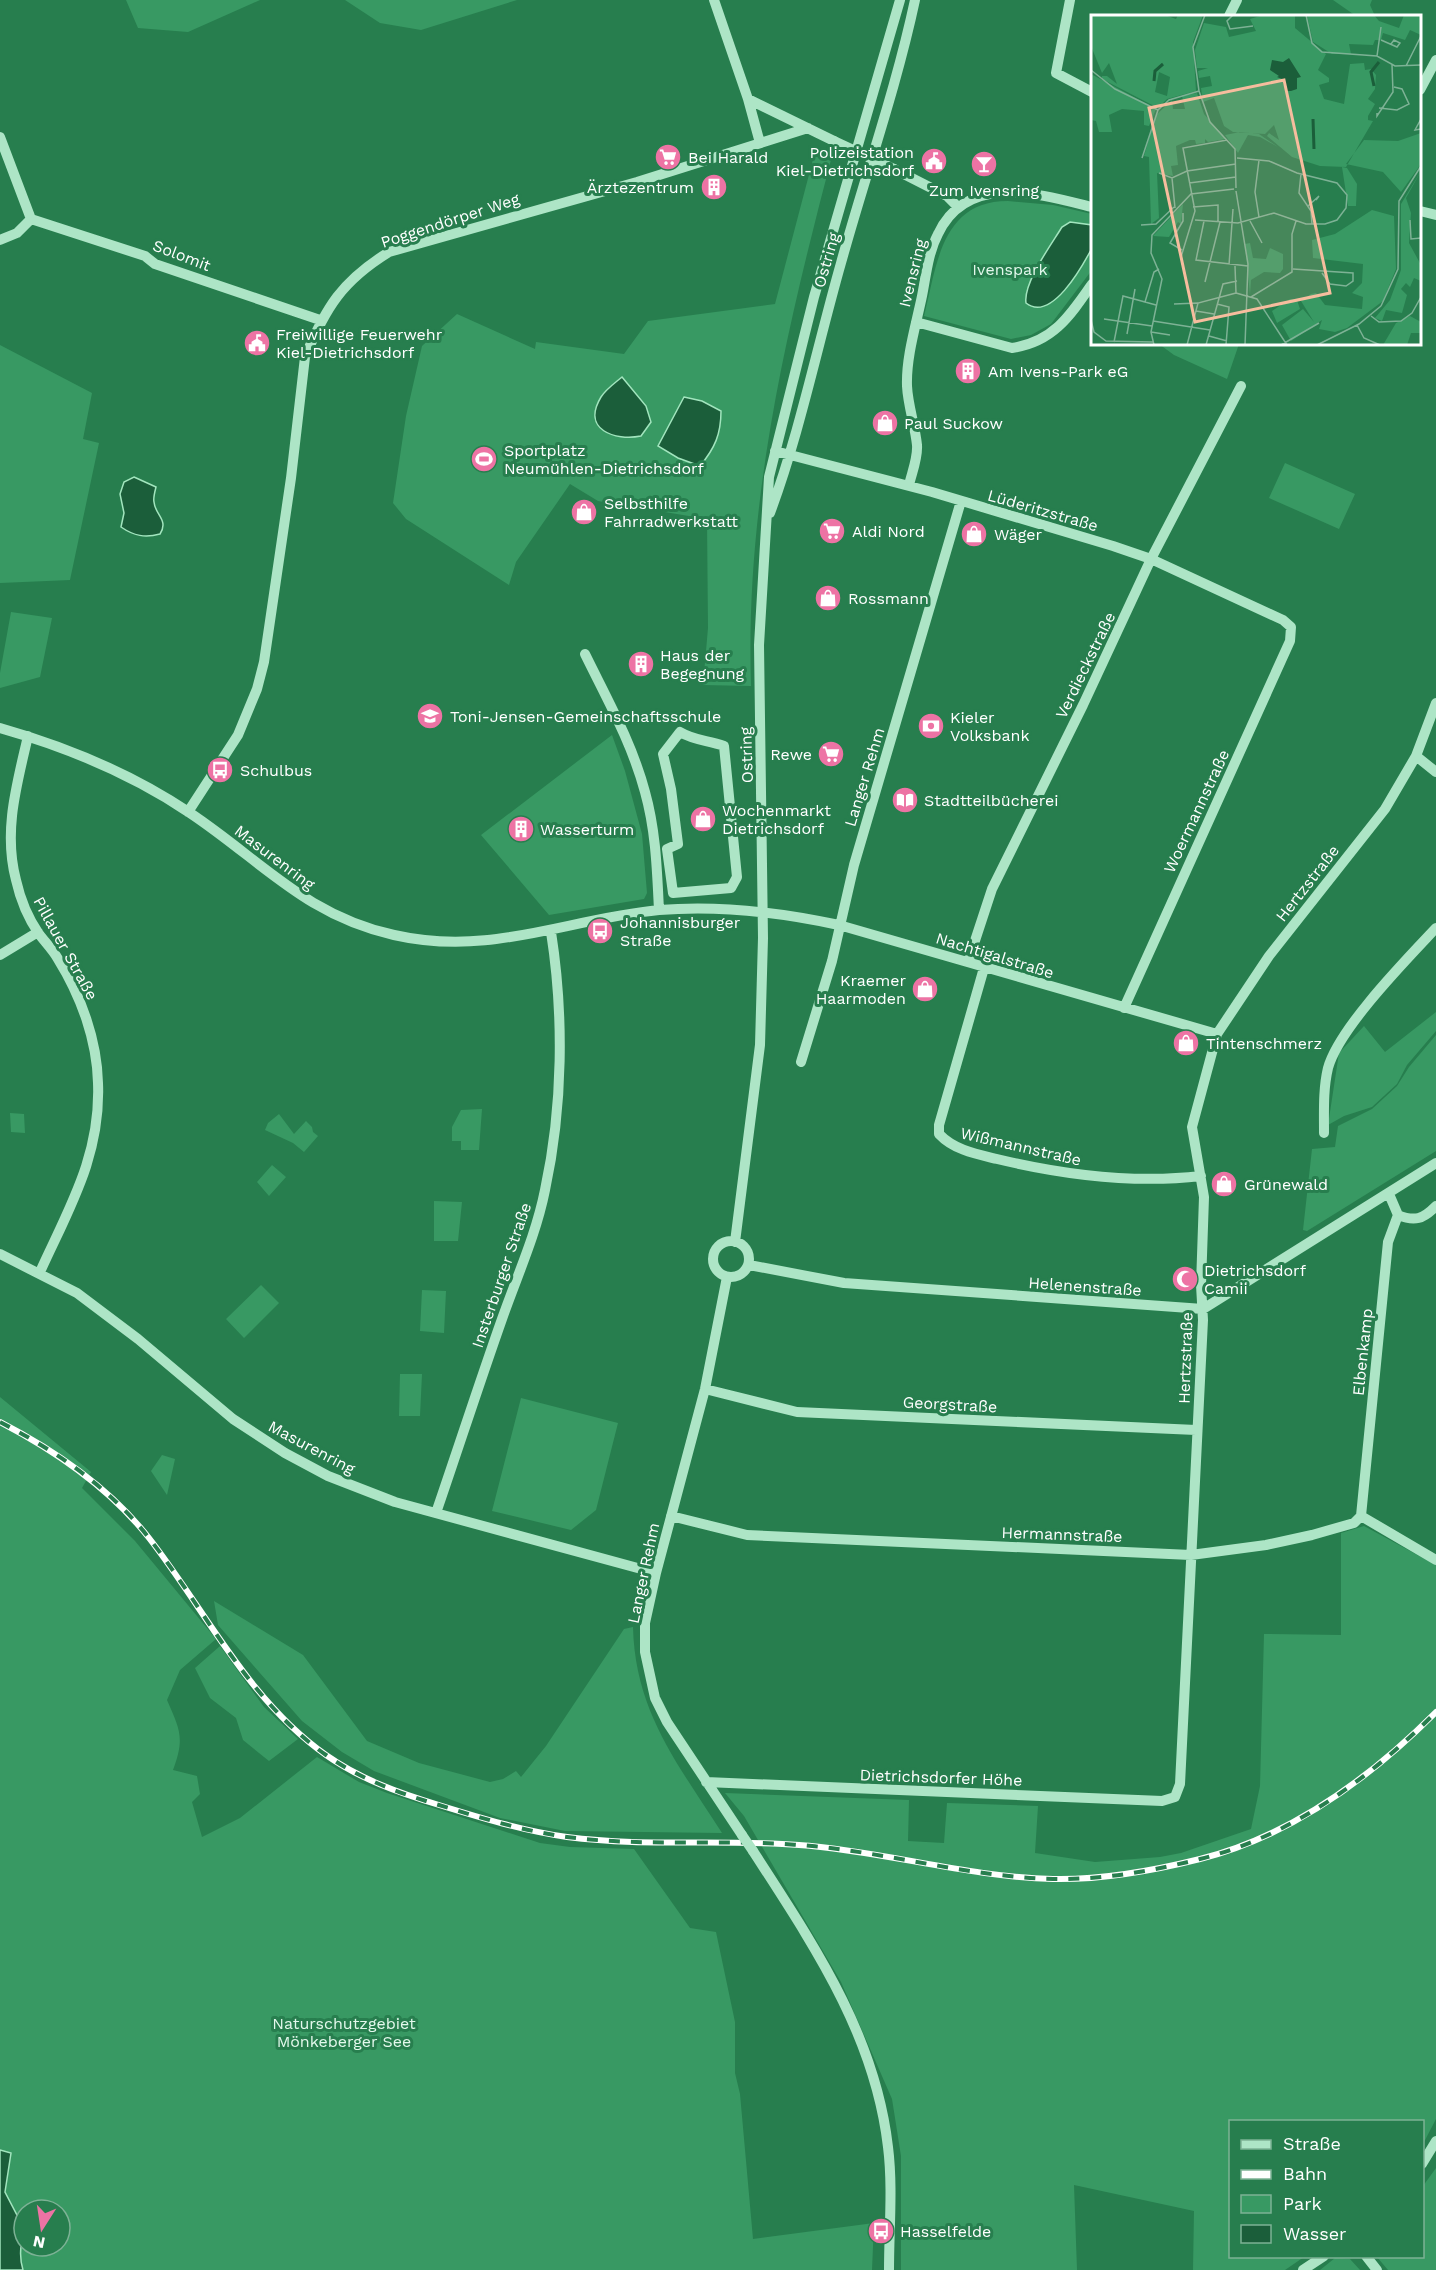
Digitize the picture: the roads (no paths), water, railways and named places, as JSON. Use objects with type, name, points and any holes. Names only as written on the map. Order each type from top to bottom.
[{"type":"street","points":[[714,0],[748,99],[760,143]]},
{"type":"street","name":"Ostring","points":[[763,910],[759,645],[769,477],[814,297],[900,0]]},
{"type":"street","name":"Ostring","points":[[765,528],[791,455],[841,262],[895,81],[915,0]]},
{"type":"street","points":[[1070,0],[1056,73],[1091,91]]},
{"type":"street","points":[[1230,15],[1237,0]]},
{"type":"street","points":[[1421,86],[1436,60]]},
{"type":"street","points":[[748,99],[894,169],[946,196],[957,206],[983,195],[1002,193],[1054,197],[1091,207]]},
{"type":"street","name":"Poggendörper Weg","points":[[188,812],[238,735],[257,689],[270,629],[305,357],[320,320],[348,282],[362,269],[389,252],[637,182],[808,128]]},
{"type":"street","points":[[0,136],[31,219],[16,233],[0,240]]},
{"type":"street","name":"Ivensring","points":[[957,206],[937,235],[916,322],[1012,348],[1027,346],[1054,333],[1066,321],[1091,285]]},
{"type":"street","points":[[1421,211],[1436,215]]},
{"type":"street","name":"Solomit","points":[[31,219],[145,256],[154,264],[320,320]]},
{"type":"street","points":[[909,485],[917,445],[907,384],[916,322]]},
{"type":"street","name":"Verdieckstraße","points":[[968,962],[992,889],[1083,705],[1151,559],[1241,386]]},
{"type":"street","name":"Lüderitzstraße","points":[[775,452],[909,485],[1151,559],[1283,620],[1291,627]]},
{"type":"street","name":"Langer Rehm","points":[[801,1062],[832,961],[860,843],[960,501]]},
{"type":"street","name":"Woermannstraße","points":[[1124,1008],[1290,641],[1291,627]]},
{"type":"street","points":[[585,654],[627,738],[645,792],[656,851],[659,910]]},
{"type":"street","name":"Hertzstraße","points":[[1174,1797],[1180,1784],[1203,1309],[1201,1284],[1204,1197],[1192,1127],[1217,1034],[1269,956],[1385,809],[1416,756],[1436,703]]},
{"type":"street","name":"Masurenring","points":[[0,728],[89,758],[188,812],[285,886],[337,916],[367,927],[424,940],[472,943],[550,932],[659,910],[763,910]]},
{"type":"street","points":[[680,732],[696,742],[709,740],[724,746],[737,877],[731,888],[673,893],[667,849],[678,844],[671,789],[663,754],[680,732]]},
{"type":"street","name":"Pillauer Straße","points":[[28,736],[10,828],[11,854],[22,899],[38,932],[57,957],[83,1008],[97,1062],[98,1085],[97,1116],[90,1161],[79,1190],[40,1272]]},
{"type":"street","points":[[1416,756],[1436,772]]},
{"type":"street","points":[[735,1242],[760,1045],[763,910]]},
{"type":"street","name":"Nachtigalstraße","points":[[763,910],[839,925],[1217,1034]]},
{"type":"street","points":[[1324,1133],[1323,1099],[1328,1067],[1334,1052],[1374,997],[1436,928]]},
{"type":"street","points":[[0,956],[38,932]]},
{"type":"street","name":"Insterburger Straße","points":[[435,1513],[502,1319],[524,1263],[545,1190],[553,1141],[559,1043],[550,932]]},
{"type":"street","name":"Wißmannstraße","points":[[984,968],[939,1125],[939,1134],[948,1144],[1016,1163],[1070,1174],[1137,1180],[1201,1176]]},
{"type":"street","points":[[1203,1309],[1436,1163]]},
{"type":"street","points":[[1389,1194],[1398,1215],[1411,1220],[1424,1218],[1436,1206]]},
{"type":"street","name":"Elbenkamp","points":[[1361,1516],[1388,1242],[1398,1215]]},
{"type":"street","points":[[735,1242],[745,1248],[749,1265],[743,1273],[727,1277],[718,1271],[714,1255],[719,1246],[735,1242]]},
{"type":"street","name":"Masurenring","points":[[0,1254],[40,1272],[99,1308],[233,1419],[285,1453],[328,1476],[395,1502],[656,1574]]},
{"type":"street","name":"Helenenstraße","points":[[749,1265],[844,1283],[1203,1309]]},
{"type":"street","name":"Langer Rehm","points":[[727,1277],[705,1389],[645,1623],[648,1672],[667,1722],[802,1927],[847,2005],[882,2108],[888,2148],[889,2270]]},
{"type":"street","name":"Georgstraße","points":[[705,1389],[797,1412],[1196,1430]]},
{"type":"street","name":"Hermannstraße","points":[[671,1516],[747,1535],[1191,1555],[1266,1545],[1312,1535],[1354,1523],[1361,1516]]},
{"type":"street","points":[[1361,1516],[1436,1560]]},
{"type":"street","name":"Dietrichsdorfer Höhe","points":[[706,1782],[1162,1801],[1174,1797]]},
{"type":"street","points":[[1424,2161],[1436,2141]]},
{"type":"street","points":[[1304,2270],[1321,2258]]},
{"type":"street","points":[[1368,2258],[1377,2270]]},
{"type":"water","points":[[1070,222],[1091,225],[1091,250],[1065,290],[1045,306],[1036,307],[1026,303],[1029,285],[1062,227]]},
{"type":"water","points":[[622,377],[646,406],[651,422],[641,436],[612,435],[598,425],[595,418],[601,397]]},
{"type":"water","points":[[684,397],[702,401],[721,411],[716,440],[700,466],[678,458],[658,446]]},
{"type":"water","points":[[134,477],[156,487],[154,502],[163,525],[160,534],[140,535],[121,527],[124,513],[120,494],[124,482]]},
{"type":"water","points":[[0,2150],[11,2153],[5,2192],[12,2205],[12,2258],[21,2258],[23,2270],[0,2270]]},
{"type":"railway","points":[[0,1422],[61,1458],[117,1502],[149,1538],[230,1653],[273,1708],[298,1733],[326,1755],[352,1771],[395,1790],[471,1815],[535,1831],[567,1837],[625,1842],[770,1843],[831,1848],[989,1874],[1021,1877],[1071,1879],[1127,1874],[1200,1859],[1234,1849],[1298,1820],[1328,1802],[1384,1760],[1436,1712]]},
{"type":"place","name":"Bei Harald","points":[[668,157]]},
{"type":"place","name":"Polizeistation Kiel-Dietrichsdorf","points":[[934,161]]},
{"type":"place","name":"Zum Ivensring","points":[[984,164]]},
{"type":"place","name":"Ärztezentrum","points":[[714,187]]},
{"type":"place","name":"Freiwillige Feuerwehr Kiel-Dietrichsdorf","points":[[257,343]]},
{"type":"place","name":"Am Ivens-Park eG","points":[[968,371]]},
{"type":"place","name":"Paul Suckow","points":[[885,423]]},
{"type":"place","name":"Sportplatz Neumühlen-Dietrichsdorf","points":[[484,459]]},
{"type":"place","name":"Selbsthilfe Fahrradwerkstatt","points":[[584,512]]},
{"type":"place","name":"Aldi Nord","points":[[832,531]]},
{"type":"place","name":"Wäger","points":[[974,534]]},
{"type":"place","name":"Rossmann","points":[[828,598]]},
{"type":"place","name":"Haus der Begegnung","points":[[641,664]]},
{"type":"place","name":"Toni-Jensen-Gemeinschaftsschule","points":[[430,716]]},
{"type":"place","name":"Kieler Volksbank","points":[[931,726]]},
{"type":"place","name":"Rewe","points":[[831,754]]},
{"type":"place","name":"Schulbus","points":[[220,770]]},
{"type":"place","name":"Stadtteilbücherei","points":[[905,800]]},
{"type":"place","name":"Wochenmarkt Dietrichsdorf","points":[[703,819]]},
{"type":"place","name":"Wasserturm","points":[[521,829]]},
{"type":"place","name":"Johannisburger Straße","points":[[600,931]]},
{"type":"place","name":"Kraemer Haarmoden","points":[[925,989]]},
{"type":"place","name":"Tintenschmerz","points":[[1186,1043]]},
{"type":"place","name":"Grünewald","points":[[1224,1184]]},
{"type":"place","name":"Dietrichsdorf Camii","points":[[1185,1279]]},
{"type":"place","name":"Hasselfelde","points":[[881,2231]]},
{"type":"park label","name":"Ivenspark","points":[[1010,269]]},
{"type":"park label","name":"Naturschutzgebiet Mönkeberger See","points":[[344,2032]]}]
